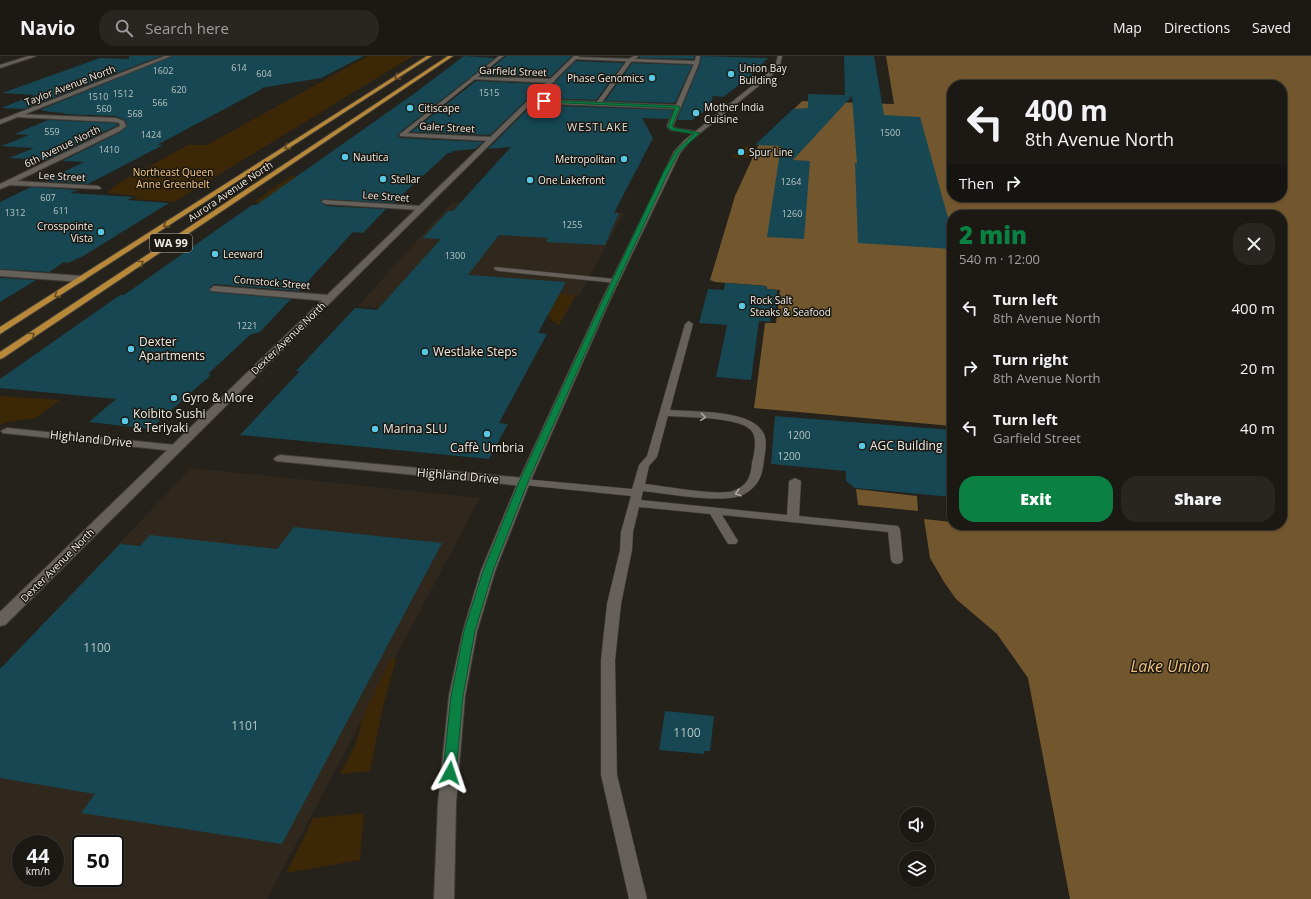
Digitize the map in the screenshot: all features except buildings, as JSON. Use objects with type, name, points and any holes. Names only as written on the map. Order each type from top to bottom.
[{"type":"highway","name":"Aurora Avenue North","points":[[0,331],[430,56]]},
{"type":"highway","name":"Aurora Avenue North","points":[[0,356],[451,56]]},
{"type":"main road","points":[[0,67],[34,56]]},
{"type":"main road","name":"Taylor Avenue North","points":[[0,122],[169,56]]},
{"type":"main road","points":[[697,133],[672,129],[670,126],[697,62],[698,56]]},
{"type":"main road","points":[[444,899],[447,803],[460,682],[470,631],[488,571],[524,482],[615,281],[677,152],[697,133],[770,74],[778,64],[780,56]]},
{"type":"main road","points":[[576,57],[697,62]]},
{"type":"main road","name":"Dexter Avenue North","points":[[0,621],[530,100],[576,57]]},
{"type":"main road","name":"Garfield Street","points":[[474,78],[552,81]]},
{"type":"main road","points":[[530,100],[678,107]]},
{"type":"main road","name":"6th Avenue North","points":[[0,187],[118,130],[123,126],[122,122],[116,120],[17,115]]},
{"type":"main road","name":"Galer Street","points":[[402,134],[491,139]]},
{"type":"main road","name":"Lee Street","points":[[0,182],[98,188]]},
{"type":"main road","name":"Lee Street","points":[[326,202],[420,208]]},
{"type":"main road","points":[[0,273],[82,279]]},
{"type":"main road","name":"Comstock Street","points":[[214,288],[328,298]]},
{"type":"main road","name":"Highland Drive","points":[[8,431],[175,448]]},
{"type":"main road","name":"Highland Drive","points":[[280,459],[524,482]]},
{"type":"lane","points":[[402,134],[502,56]]},
{"type":"lane","points":[[598,104],[630,60],[638,56]]},
{"type":"lane","points":[[498,269],[615,281]]},
{"type":"lane","points":[[638,899],[609,775],[608,660],[614,604],[626,550],[627,532],[636,494],[644,465],[652,457],[689,324]]},
{"type":"lane","points":[[636,494],[724,496],[736,494],[746,490],[756,477],[760,439],[759,433],[750,424],[733,419],[664,413]]},
{"type":"lane","points":[[793,519],[795,481]]},
{"type":"lane","name":"Highland Drive","points":[[524,482],[636,494]]},
{"type":"lane","points":[[636,494],[713,510],[894,529],[897,560]]},
{"type":"lane","points":[[713,510],[732,542]]},
{"type":"shaded area","points":[[452,202],[624,213],[579,296],[468,288],[449,313],[358,306]]},
{"type":"shaded area","points":[[191,468],[480,498],[267,899],[0,899],[0,669]]},
{"type":"green space","name":"Northeast Queen Anne Greenbelt","points":[[368,56],[413,56],[174,202],[133,199],[138,196],[107,193],[119,183],[188,145],[207,145]]},
{"type":"green space","points":[[748,146],[757,148],[753,158],[732,157],[740,150]]},
{"type":"green space","points":[[291,176],[300,177],[271,204],[254,202]]},
{"type":"green space","points":[[538,292],[576,295],[559,325],[548,315],[543,307]]},
{"type":"green space","points":[[0,396],[60,400],[36,418],[8,422],[0,425]]},
{"type":"green space","points":[[391,659],[396,659],[383,707],[370,771],[340,774],[356,743],[364,714]]},
{"type":"green space","points":[[364,813],[360,860],[286,873],[313,818]]},
{"type":"water","name":"Lake Union","points":[[886,56],[1311,56],[1311,899],[1070,899],[1028,678],[997,634],[956,599],[944,582],[930,558],[924,519],[947,521],[947,530],[1287,530],[1287,210],[947,210],[947,426],[754,408],[765,323],[776,323],[780,290],[767,289],[766,286],[715,282],[710,280],[735,196],[758,146],[802,101],[894,104]]},
{"type":"water","points":[[856,489],[917,496],[918,511],[858,505]]},
{"type":"place","name":"Union Bay Building","points":[[731,74]]},
{"type":"place","name":"Phase Genomics","points":[[652,78]]},
{"type":"place","name":"Citiscape","points":[[410,108]]},
{"type":"place","name":"Mother India Cuisine","points":[[696,113]]},
{"type":"place","name":"Spur Line","points":[[741,152]]},
{"type":"place","name":"Nautica","points":[[345,157]]},
{"type":"place","name":"Metropolitan","points":[[624,159]]},
{"type":"place","name":"Stellar","points":[[383,179]]},
{"type":"place","name":"One Lakefront","points":[[530,180]]},
{"type":"place","name":"Crosspointe Vista","points":[[101,232]]},
{"type":"place","name":"Leeward","points":[[215,254]]},
{"type":"place","name":"Rock Salt Steaks & Seafood","points":[[742,306]]},
{"type":"place","name":"Dexter Apartments","points":[[131,349]]},
{"type":"place","name":"Westlake Steps","points":[[425,352]]},
{"type":"place","name":"Gyro & More","points":[[174,398]]},
{"type":"place","name":"Koibito Sushi & Teriyaki","points":[[125,421]]},
{"type":"place","name":"Marina SLU","points":[[375,429]]},
{"type":"place","name":"Caffè Umbria","points":[[487,434]]},
{"type":"place","name":"AGC Building","points":[[862,446]]},
{"type":"district","name":"WESTLAKE","points":[[598,127]]},
{"type":"route","points":[[450,773],[457,696],[470,631],[488,571],[524,482],[605,302],[667,171],[677,152],[697,133],[672,129],[670,126],[678,107],[544,101]]}]
